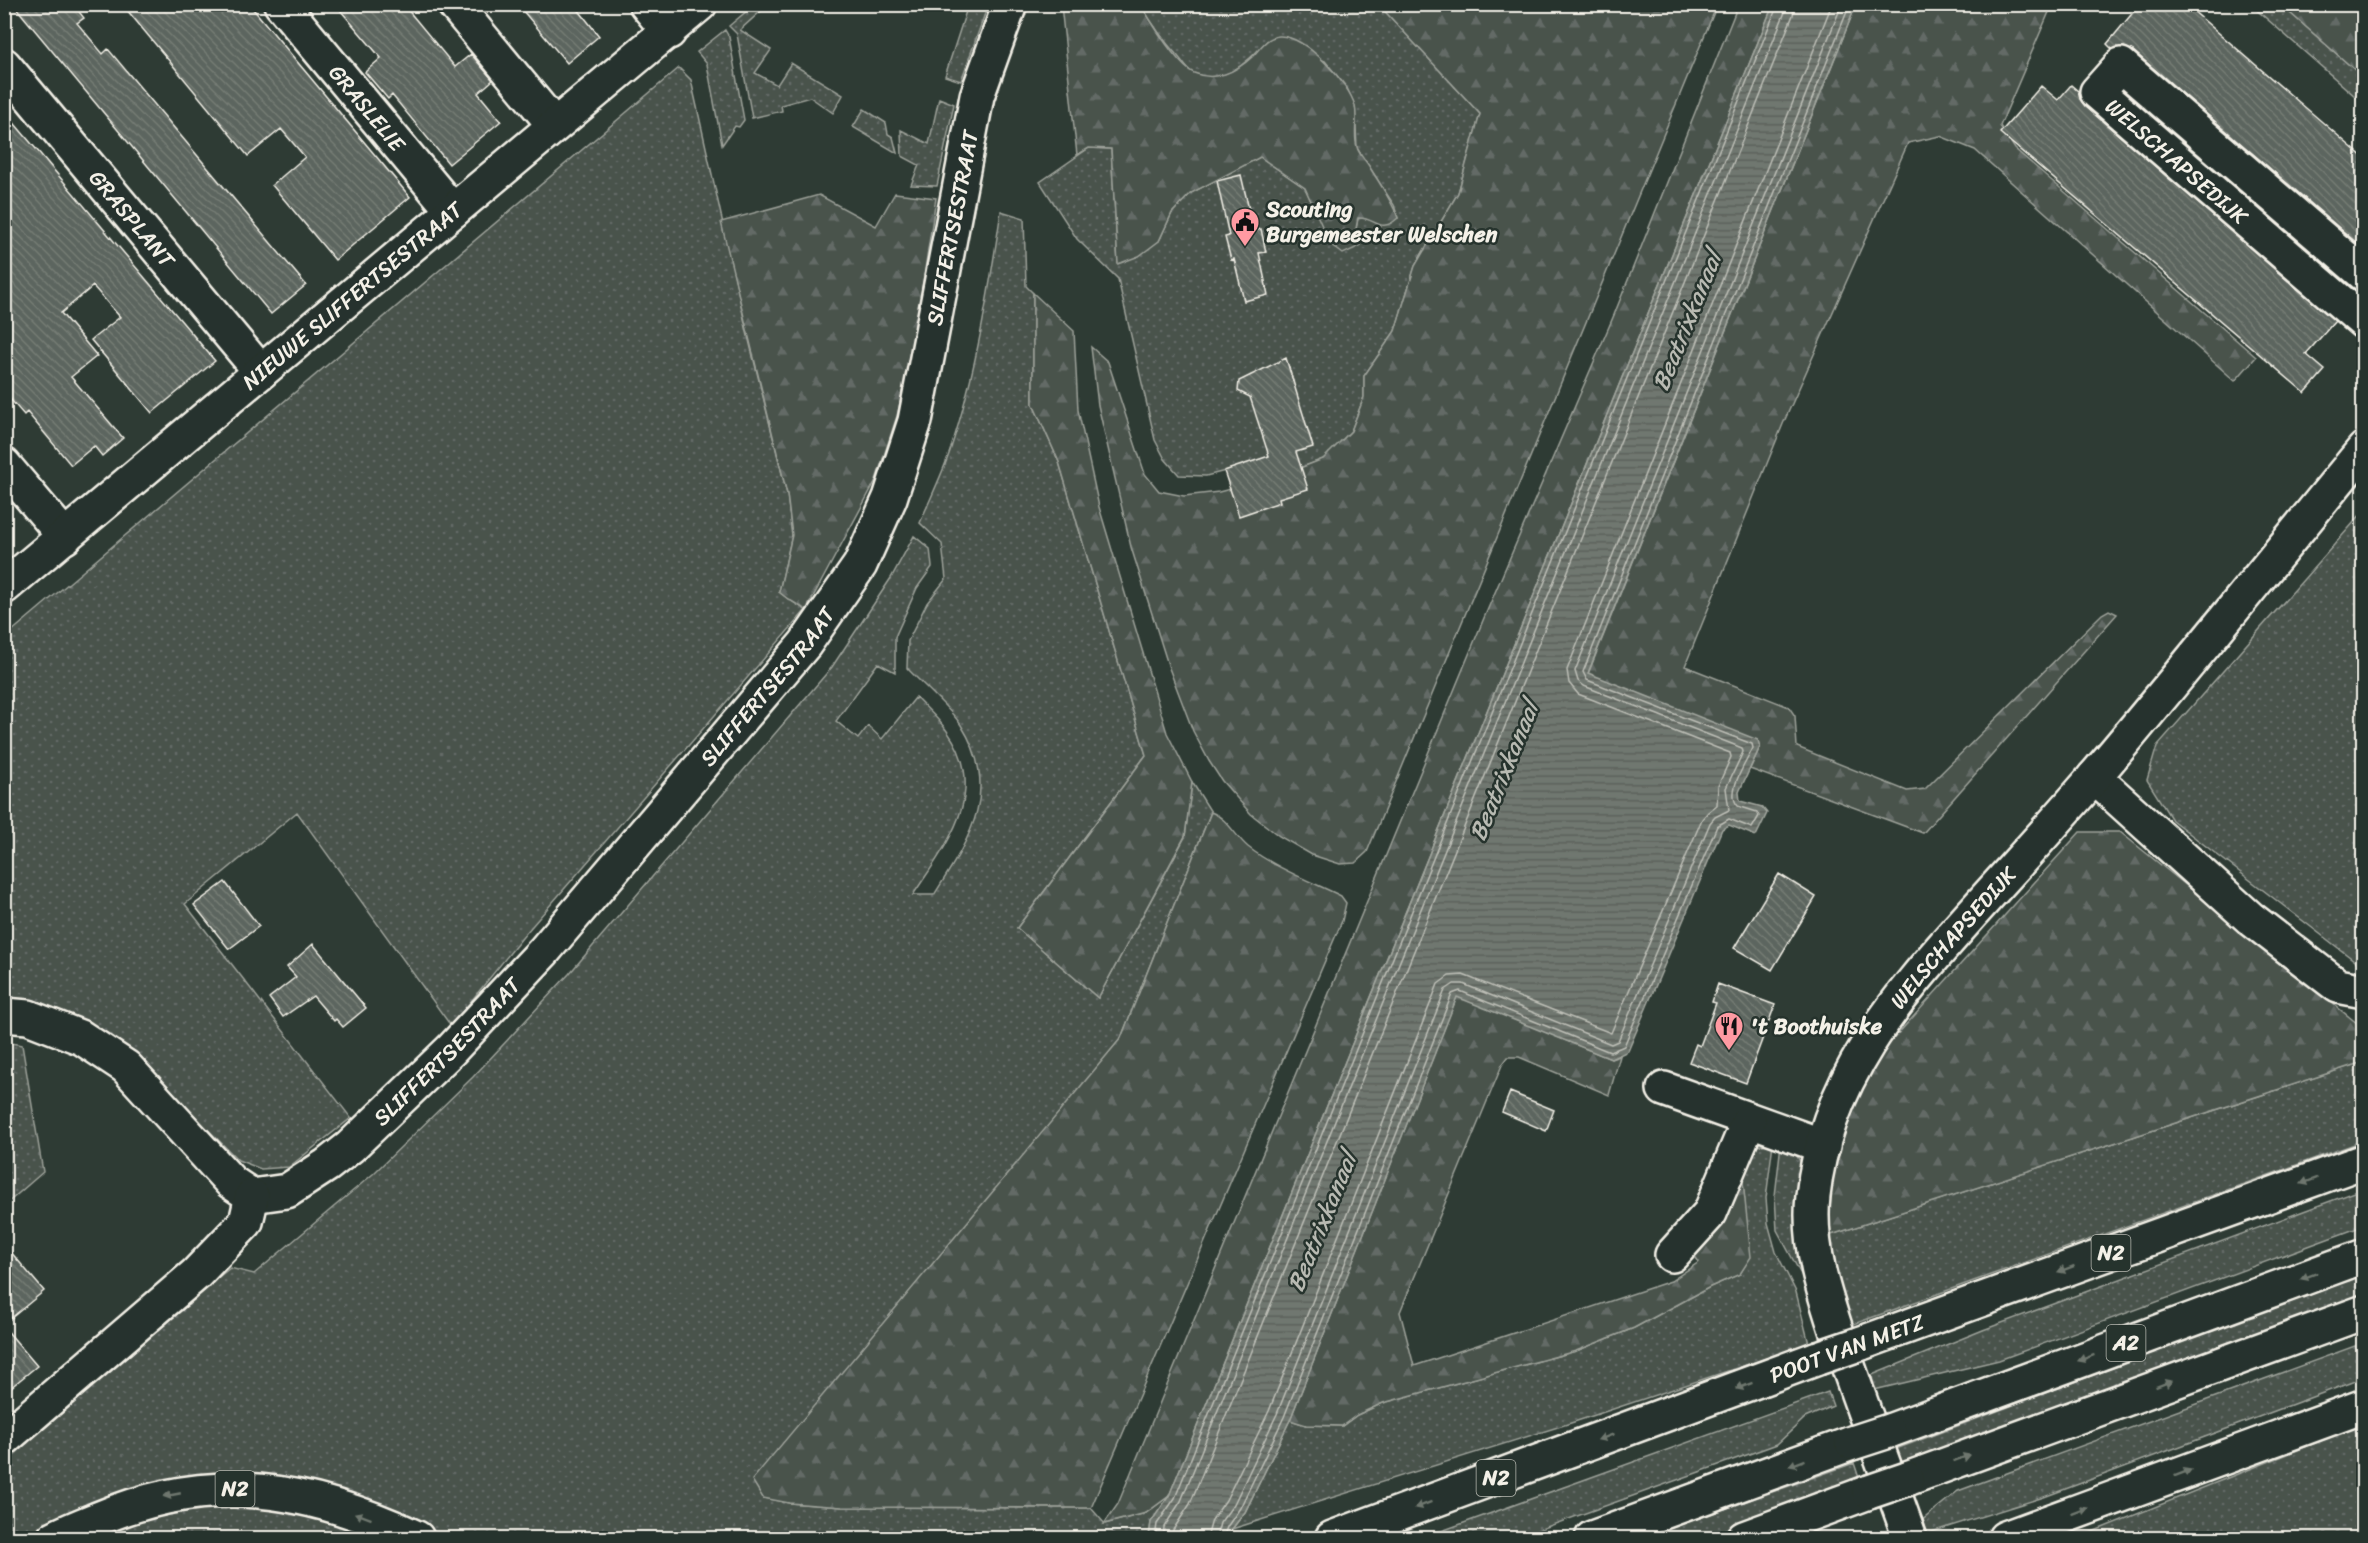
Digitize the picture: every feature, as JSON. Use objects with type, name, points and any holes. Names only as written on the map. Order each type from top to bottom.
[{"type":"main road","name":"GRASLELIE","points":[[281,4],[453,211]]},
{"type":"main road","points":[[454,4],[554,125]]},
{"type":"main road","points":[[646,4],[669,32]]},
{"type":"main road","name":"NIEUWE SLIFFERTSESTRAAT","points":[[4,587],[700,4]]},
{"type":"main road","name":"SLIFFERTSESTRAAT","points":[[252,1196],[287,1191],[327,1165],[350,1147],[451,1050],[544,951],[805,644],[860,565],[890,498],[915,421],[977,96],[1010,4]]},
{"type":"main road","name":"WELSCHAPSEDIJK","points":[[2364,274],[2121,64],[2097,92],[2364,322]]},
{"type":"main road","name":"GRASPLANT","points":[[4,65],[261,372]]},
{"type":"main road","name":"WELSCHAPSEDIJK","points":[[1910,1539],[1837,1332],[1815,1252],[1813,1198],[1832,1110],[1873,1036],[1916,977],[2094,777],[2364,449]]},
{"type":"main road","points":[[4,465],[65,537]]},
{"type":"main road","points":[[2094,777],[2250,918],[2338,986],[2364,991]]},
{"type":"main road","points":[[4,1015],[28,1017],[82,1038],[126,1067],[231,1182],[252,1196],[246,1222],[196,1274],[4,1440]]},
{"type":"main road","points":[[1664,1089],[1823,1146]]},
{"type":"main road","points":[[1672,1255],[1710,1213],[1749,1120]]},
{"type":"main road","name":"POOT VAN METZ","points":[[1332,1539],[1818,1358],[2364,1161]]},
{"type":"main road","name":"A2","points":[[1592,1539],[2364,1256]]},
{"type":"main road","name":"A2","points":[[1744,1539],[2364,1312]]},
{"type":"main road","points":[[2005,1539],[2364,1406]]},
{"type":"main road","name":"N2","points":[[54,1539],[105,1515],[143,1502],[184,1493],[230,1489],[271,1491],[304,1497],[363,1516],[417,1539]]},
{"type":"green space","points":[[754,5],[762,10],[740,30],[771,50],[755,73],[777,85],[791,63],[843,95],[833,113],[810,97],[781,105],[782,111],[752,118],[737,34],[729,26]]},
{"type":"green space","points":[[968,5],[988,5],[961,81],[945,76]]},
{"type":"green space","points":[[1061,5],[1141,5],[1180,62],[1187,69],[1202,76],[1217,76],[1232,71],[1275,37],[1290,38],[1302,44],[1325,62],[1351,96],[1356,111],[1355,137],[1358,149],[1385,191],[1398,218],[1392,223],[1382,225],[1358,218],[1355,234],[1360,246],[1343,254],[1330,244],[1305,188],[1260,157],[1191,193],[1172,213],[1159,241],[1139,256],[1118,264],[1111,149],[1089,148],[1077,155]]},
{"type":"green space","points":[[1141,5],[1379,5],[1480,114],[1458,193],[1415,266],[1395,331],[1364,376],[1364,397],[1351,431],[1324,459],[1279,476],[1272,459],[1206,476],[1179,475],[1165,459],[1155,440],[1118,279],[1077,239],[1040,182],[1089,148],[1111,149],[1118,263],[1159,241],[1172,213],[1191,193],[1260,157],[1305,188],[1315,209],[1355,234],[1358,218],[1398,218],[1394,205],[1357,148],[1355,106],[1347,88],[1325,61],[1267,41],[1252,57],[1233,71],[1223,76],[1202,77],[1187,68],[1161,36]]},
{"type":"green space","points":[[1379,5],[1717,5],[1367,852],[1355,863],[1340,864],[1312,855],[1279,836],[1251,814],[1222,781],[1193,731],[1169,668],[1131,547],[1098,405],[1091,347],[1108,362],[1145,474],[1159,491],[1184,496],[1219,492],[1279,476],[1323,459],[1351,431],[1364,397],[1364,376],[1395,331],[1415,266],[1458,193],[1480,114]]},
{"type":"green space","points":[[1738,5],[1773,5],[1169,1496],[1146,1513],[1104,1524],[1118,1504],[1484,618],[1614,315]]},
{"type":"green space","points":[[1856,5],[2052,5],[2000,126],[2015,149],[2256,357],[2235,381],[1975,150],[1940,136],[1908,143],[1783,424],[1685,666],[1789,707],[1795,716],[1797,747],[1907,791],[1925,789],[2102,614],[2109,610],[2117,614],[1923,833],[1750,769],[1760,747],[1588,674]]},
{"type":"green space","points":[[2251,5],[2281,5],[2363,77],[2363,103]]},
{"type":"green space","points":[[2281,5],[2363,5],[2363,77]]},
{"type":"green space","points":[[725,30],[729,37],[744,120],[739,127],[735,126],[722,145],[707,64],[697,52]]},
{"type":"green space","points":[[679,68],[691,80],[747,332],[787,494],[792,535],[779,592],[806,610],[526,933],[451,1026],[297,812],[185,904],[351,1118],[289,1167],[261,1169],[238,1160],[135,1055],[90,1023],[35,1003],[5,999],[5,637]]},
{"type":"green space","points":[[939,98],[954,104],[937,186],[911,185],[919,165],[902,156],[901,130],[929,144]]},
{"type":"green space","points":[[864,109],[886,123],[888,134],[893,137],[897,153],[853,127]]},
{"type":"green space","points":[[895,193],[936,198],[913,347],[897,416],[876,480],[806,610],[779,592],[792,535],[787,494],[721,222],[819,195],[876,226]]},
{"type":"green space","points":[[1001,211],[1024,218],[1026,286],[1033,293],[1033,404],[1059,462],[1146,755],[1017,928],[1098,998],[1185,837],[1192,782],[1211,812],[1121,1038],[763,1498],[789,1503],[842,1507],[1091,1508],[1105,1524],[1146,1513],[1169,1496],[1151,1522],[1149,1538],[441,1538],[401,1521],[303,1486],[51,1525],[28,1538],[5,1538],[4,1463],[164,1321],[230,1268],[254,1274],[373,1174],[473,1077],[569,974],[832,667],[891,578],[914,536],[930,549],[932,567],[917,588],[895,637],[895,672],[878,663],[836,721],[858,739],[868,726],[882,739],[916,697],[944,727],[960,753],[965,775],[964,796],[959,817],[950,837],[913,895],[934,895],[969,833],[980,792],[979,771],[973,749],[961,725],[907,668],[908,641],[927,603],[946,579],[942,544],[920,523],[947,460],[967,392],[986,302]]},
{"type":"green space","points":[[1033,293],[1074,331],[1078,410],[1099,507],[1167,733],[1192,782],[1185,836],[1098,998],[1017,928],[1146,755],[1059,462],[1033,404]]},
{"type":"green space","points":[[2363,512],[2363,967],[2172,820],[2147,780],[2157,746]]},
{"type":"green space","points":[[1211,812],[1222,818],[1243,843],[1258,854],[1281,868],[1341,896],[1346,903],[1342,921],[1091,1508],[842,1507],[789,1503],[763,1498],[752,1480],[1121,1038]]},
{"type":"green space","points":[[2080,832],[2120,832],[2363,1028],[2363,1062],[1828,1236],[1834,1156],[1867,1068]]},
{"type":"green space","points":[[1457,996],[1611,1059],[1620,1056],[1609,1095],[1519,1057],[1508,1057],[1502,1065],[1400,1312],[1414,1366],[1671,1281],[1699,1262],[1691,1251],[1742,1172],[1751,1257],[1740,1274],[1710,1287],[1634,1328],[1576,1351],[1383,1403],[1357,1415],[1342,1426],[1306,1425],[1290,1420]]},
{"type":"green space","points":[[5,1042],[22,1045],[43,1172],[5,1205]]},
{"type":"green space","points":[[2363,1062],[2363,1141],[1851,1325],[1828,1236]]},
{"type":"green space","points":[[1773,1143],[1766,1198],[1768,1223],[1776,1252],[1796,1292],[1809,1344],[1574,1422],[1232,1529],[1245,1512],[1290,1420],[1306,1425],[1342,1426],[1357,1415],[1383,1403],[1576,1351],[1634,1328],[1710,1287],[1740,1274],[1750,1257],[1742,1172],[1756,1146]]},
{"type":"green space","points":[[1781,1144],[1792,1148],[1800,1161],[1804,1179],[1817,1304],[1777,1230],[1775,1196]]},
{"type":"green space","points":[[2363,1189],[2363,1226],[1999,1360],[1874,1390],[1872,1375],[1983,1330]]},
{"type":"green space","points":[[2363,1274],[2363,1295],[1903,1464],[1896,1449]]},
{"type":"green space","points":[[2363,1343],[2363,1378],[2044,1497],[1925,1534],[1920,1522],[1958,1491]]},
{"type":"green space","points":[[1828,1392],[1833,1406],[1805,1418],[1777,1444],[1516,1538],[1422,1538]]},
{"type":"green space","points":[[2363,1424],[2363,1538],[2077,1538]]},
{"type":"green space","points":[[1854,1463],[1860,1481],[1702,1538],[1643,1538]]},
{"type":"green space","points":[[255,1499],[392,1538],[83,1538],[127,1519]]},
{"type":"water","name":"Beatrixkanaal","points":[[1773,5],[1856,5],[1588,673],[1758,740],[1760,747],[1739,792],[1740,801],[1762,807],[1767,813],[1756,836],[1729,825],[1722,829],[1628,1051],[1611,1059],[1457,997],[1290,1420],[1245,1512],[1228,1538],[1149,1538],[1151,1522],[1169,1496]]},
{"type":"building","points":[[13,4],[73,4],[84,18],[77,23],[103,54],[108,49],[306,285],[271,314]]},
{"type":"building","points":[[122,4],[249,4],[410,197],[335,260],[272,185],[305,157],[281,129],[248,156]]},
{"type":"building","points":[[335,4],[403,4],[455,67],[471,54],[493,80],[478,93],[501,121],[449,164],[392,95],[388,99],[365,72],[381,58]]},
{"type":"building","points":[[517,4],[574,4],[599,36],[567,63]]},
{"type":"building","points":[[2140,4],[2185,4],[2364,158],[2364,238],[2358,244],[2133,51],[2124,47],[2112,49],[2107,44]]},
{"type":"building","points":[[2071,85],[2079,92],[2080,99],[2085,106],[2335,321],[2306,354],[2325,370],[2305,393],[2000,133],[2041,86],[2058,100]]},
{"type":"building","points":[[4,111],[215,361],[152,413],[91,340],[120,317],[93,286],[61,313],[97,356],[71,377],[123,438],[102,456],[94,446],[71,465],[27,412],[24,415],[4,392]]},
{"type":"building","points":[[1241,175],[1254,231],[1261,229],[1266,252],[1259,253],[1268,295],[1244,301],[1234,259],[1231,260],[1225,237],[1229,236],[1217,181]]},
{"type":"building","points":[[1286,358],[1313,447],[1296,452],[1308,489],[1279,498],[1280,502],[1239,516],[1224,471],[1269,456],[1250,397],[1238,391],[1239,381]]},
{"type":"building","points":[[1779,874],[1816,897],[1772,970],[1734,948]]},
{"type":"building","points":[[225,882],[259,926],[229,949],[194,905]]},
{"type":"building","points":[[313,944],[366,1008],[343,1027],[336,1019],[334,1021],[313,996],[283,1017],[269,998],[296,977],[287,967]]},
{"type":"building","points":[[1718,984],[1775,1005],[1746,1083],[1689,1062],[1696,1044],[1700,1046],[1716,1003],[1712,1002]]},
{"type":"building","points":[[1510,1092],[1554,1110],[1546,1131],[1502,1112]]},
{"type":"building","points":[[4,1244],[44,1291],[4,1324]]},
{"type":"building","points":[[4,1327],[37,1366],[4,1393]]},
{"type":"place","name":"Scouting Burgemeester Welschen","points":[[1245,248]]},
{"type":"place","name":"'t Boothuiske","points":[[1729,1052]]}]
